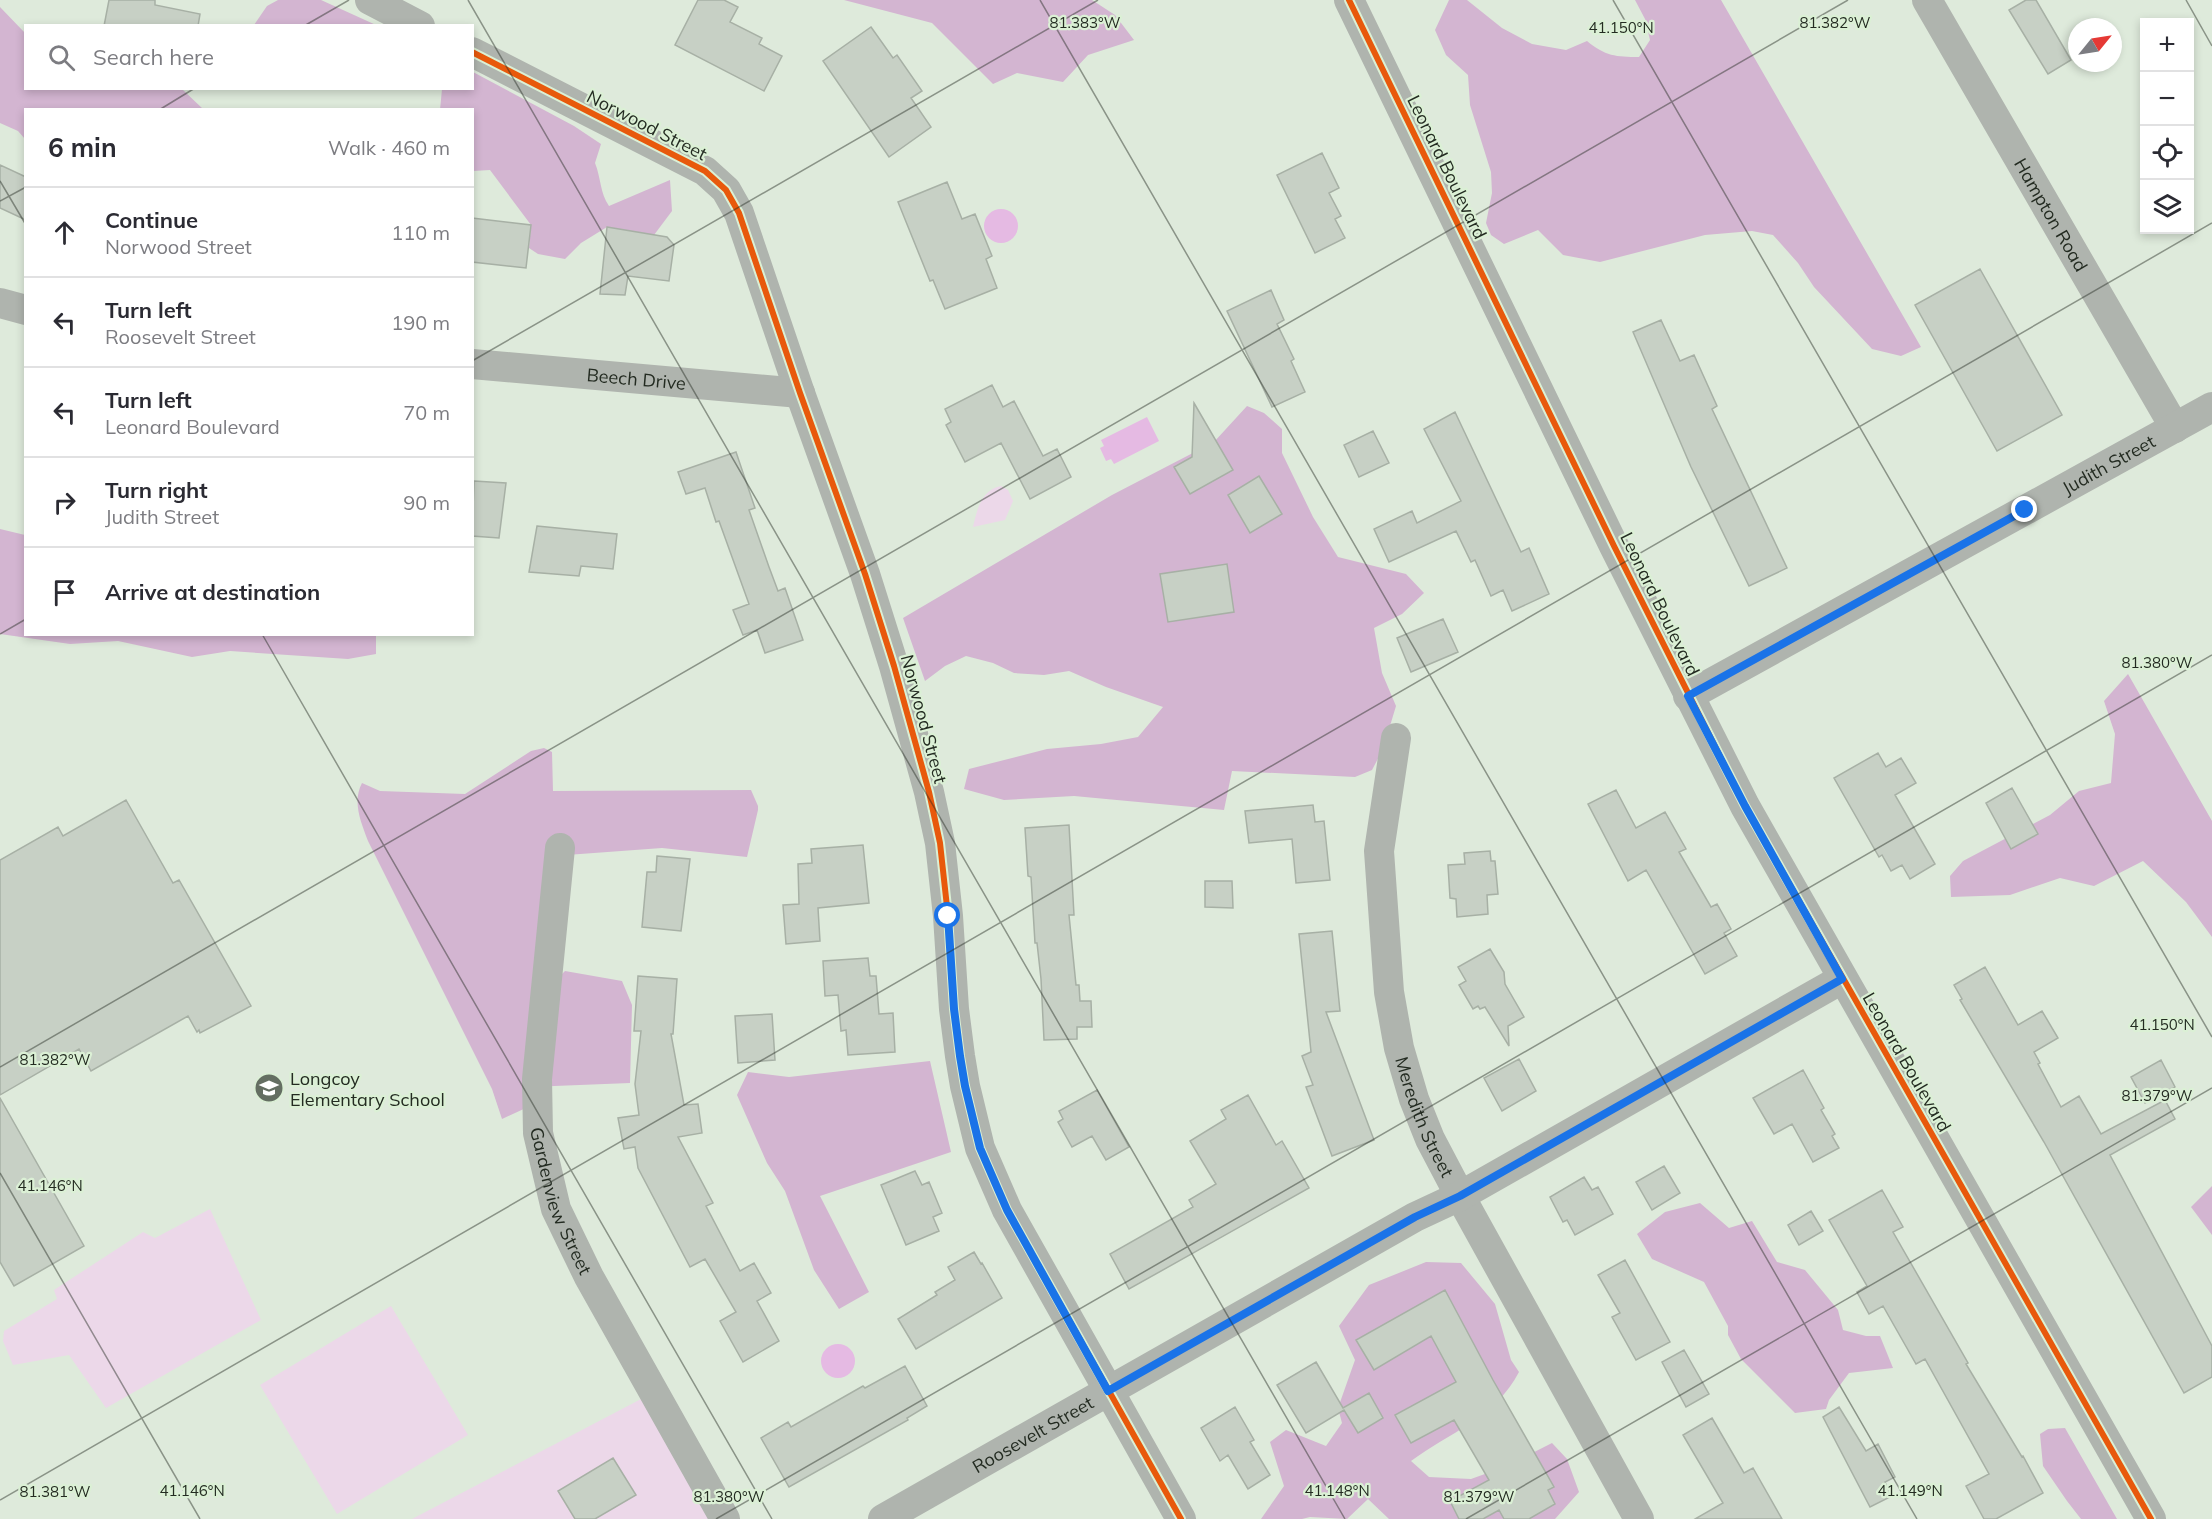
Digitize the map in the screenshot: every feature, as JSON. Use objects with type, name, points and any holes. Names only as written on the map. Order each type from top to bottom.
[{"type":"street","points":[[369,0],[416,24]]},
{"type":"street","name":"Leonard Boulevard","points":[[1348,0],[1614,546],[1745,806],[2151,1519]]},
{"type":"street","name":"Hampton Road","points":[[1928,0],[2175,428]]},
{"type":"street","name":"Norwood Street","points":[[474,53],[705,171],[726,190],[739,213],[875,603],[929,792],[940,843],[948,916],[954,1009],[962,1066],[980,1148],[1007,1210],[1180,1519]]},
{"type":"street","points":[[0,303],[24,309]]},
{"type":"street","name":"Beech Drive","points":[[474,364],[800,393]]},
{"type":"street","name":"Judith Street","points":[[1688,696],[2212,407]]},
{"type":"street","name":"Meredith Street","points":[[1396,738],[1379,851],[1389,992],[1399,1048],[1414,1099],[1430,1139],[1460,1196],[1639,1519]]},
{"type":"street","name":"Gardenview Street","points":[[560,848],[537,1078],[538,1133],[556,1209],[604,1306],[725,1519]]},
{"type":"street","name":"Roosevelt Street","points":[[883,1519],[1415,1217],[1460,1196],[1842,979]]},
{"type":"shaded area","points":[[278,0],[321,0],[374,24],[255,24],[267,6]]},
{"type":"shaded area","points":[[844,0],[1092,0],[1115,15],[1134,40],[1088,55],[1063,82],[1017,73],[993,84],[932,23]]},
{"type":"shaded area","points":[[1449,0],[1467,0],[1502,28],[1532,44],[1566,50],[1587,41],[1611,55],[1639,57],[1650,40],[1645,19],[1635,0],[1721,0],[1921,347],[1901,356],[1872,349],[1814,287],[1798,263],[1773,235],[1752,231],[1705,235],[1600,262],[1563,255],[1538,230],[1504,244],[1491,235],[1486,223],[1492,193],[1491,172],[1470,105],[1468,75],[1446,55],[1435,30]]},
{"type":"shaded area","points":[[0,7],[24,32],[24,90],[183,90],[202,108],[24,108],[24,138],[18,131],[0,123]]},
{"type":"shaded area","points":[[474,73],[574,126],[601,144],[595,163],[609,206],[670,180],[672,211],[654,235],[607,227],[581,243],[565,259],[538,254],[529,248],[531,225],[490,170],[474,171],[474,108],[440,108],[442,90],[474,90]]},
{"type":"shaded area","points":[[1001,209],[1013,214],[1018,226],[1013,238],[1001,243],[989,238],[984,226],[989,214]]},
{"type":"shaded area","points":[[1247,406],[1264,413],[1282,429],[1282,453],[1313,517],[1338,557],[1406,574],[1424,593],[1402,614],[1374,628],[1382,673],[1396,706],[1383,749],[1372,770],[1355,777],[1232,771],[1224,810],[1074,796],[1004,800],[964,789],[969,769],[1047,749],[1101,744],[1138,737],[1163,707],[1069,671],[1044,675],[1014,673],[993,663],[966,656],[945,666],[925,681],[903,618],[1112,495],[1214,442]]},
{"type":"shaded area","points":[[1147,417],[1159,441],[1114,464],[1111,459],[1106,461],[1100,448],[1104,446],[1101,440]]},
{"type":"shaded area","points":[[1001,486],[1008,490],[1013,501],[1005,520],[973,527],[984,496],[994,488]]},
{"type":"shaded area","points":[[0,529],[24,535],[24,636],[376,636],[376,654],[348,659],[230,651],[192,657],[118,641],[70,644],[0,634]]},
{"type":"shaded area","points":[[2128,674],[2212,821],[2212,937],[2186,902],[2143,861],[2094,886],[2060,878],[2010,895],[1951,897],[1950,876],[1963,861],[2050,815],[2079,791],[2111,783],[2115,734],[2104,701]]},
{"type":"shaded area","points":[[544,748],[552,752],[553,791],[751,790],[758,810],[747,857],[662,848],[553,856],[537,999],[565,971],[622,981],[632,1005],[630,1083],[529,1087],[528,1107],[502,1119],[492,1089],[368,841],[359,812],[358,797],[362,783],[380,791],[465,794],[531,751]]},
{"type":"shaded area","points":[[930,1061],[951,1152],[820,1196],[869,1292],[839,1309],[814,1270],[785,1191],[767,1163],[737,1095],[748,1072],[789,1077]]},
{"type":"shaded area","points":[[2212,1186],[2212,1235],[2191,1207]]},
{"type":"shaded area","points":[[1700,1203],[1729,1228],[1752,1221],[1777,1262],[1805,1270],[1838,1310],[1843,1330],[1866,1336],[1880,1336],[1893,1368],[1849,1373],[1829,1400],[1826,1409],[1795,1413],[1741,1359],[1728,1335],[1728,1326],[1704,1282],[1652,1259],[1637,1234],[1665,1212]]},
{"type":"shaded area","points":[[210,1209],[261,1320],[106,1408],[69,1355],[13,1365],[3,1341],[4,1331],[57,1299],[54,1290],[143,1232],[155,1238]]},
{"type":"shaded area","points":[[1426,1262],[1461,1263],[1495,1304],[1511,1360],[1519,1372],[1509,1388],[1485,1413],[1411,1461],[1429,1477],[1471,1479],[1507,1466],[1552,1443],[1567,1459],[1579,1492],[1555,1519],[1389,1519],[1368,1499],[1347,1519],[1310,1517],[1261,1519],[1284,1486],[1270,1442],[1286,1430],[1326,1446],[1342,1423],[1338,1408],[1355,1360],[1339,1326],[1369,1285]]},
{"type":"shaded area","points":[[391,1306],[468,1435],[337,1514],[260,1385]]},
{"type":"shaded area","points":[[838,1344],[850,1349],[855,1361],[850,1373],[838,1378],[826,1373],[821,1361],[826,1349]]},
{"type":"shaded area","points":[[643,1398],[713,1519],[412,1519]]},
{"type":"shaded area","points":[[2065,1428],[2117,1519],[2081,1519],[2043,1466],[2040,1434],[2048,1429]]},
{"type":"building","points":[[109,0],[155,0],[155,5],[200,14],[198,24],[104,24]]},
{"type":"building","points":[[698,0],[724,0],[738,7],[730,22],[762,38],[759,44],[782,56],[764,91],[675,45]]},
{"type":"building","points":[[2026,0],[2036,0],[2068,55],[2068,62],[2048,74],[2009,10]]},
{"type":"building","points":[[871,27],[893,58],[897,55],[922,91],[911,98],[931,127],[889,157],[823,61]]},
{"type":"building","points":[[1322,153],[1339,188],[1329,193],[1341,216],[1335,219],[1345,238],[1315,253],[1277,175]]},
{"type":"building","points":[[0,165],[24,176],[24,219],[0,208]]},
{"type":"building","points":[[947,182],[962,219],[975,214],[992,256],[986,259],[997,288],[945,309],[933,280],[930,281],[898,202]]},
{"type":"building","points":[[474,218],[531,225],[526,268],[474,262]]},
{"type":"building","points":[[607,227],[667,237],[674,245],[669,281],[628,276],[625,295],[600,294]]},
{"type":"building","points":[[1980,269],[2062,415],[1997,451],[1915,305]]},
{"type":"building","points":[[1271,290],[1284,320],[1277,324],[1294,359],[1291,361],[1305,392],[1272,407],[1227,311]]},
{"type":"building","points":[[1661,320],[1680,361],[1694,355],[1717,406],[1712,409],[1787,568],[1749,586],[1691,467],[1633,332]]},
{"type":"building","points":[[992,385],[1003,407],[1014,401],[1043,456],[1057,449],[1071,477],[1030,499],[1001,443],[965,462],[946,425],[951,422],[945,409]]},
{"type":"building","points":[[1194,403],[1233,470],[1190,494],[1174,467],[1192,457]]},
{"type":"building","points":[[1455,412],[1521,552],[1529,548],[1549,594],[1512,611],[1503,590],[1491,596],[1475,560],[1471,562],[1456,531],[1389,562],[1374,529],[1412,511],[1417,523],[1461,501],[1424,429]]},
{"type":"building","points":[[1373,431],[1389,463],[1359,477],[1344,445]]},
{"type":"building","points":[[736,452],[755,508],[749,510],[769,567],[778,591],[785,588],[803,640],[765,653],[757,630],[743,635],[733,610],[749,604],[705,488],[686,494],[678,472]]},
{"type":"building","points":[[1259,476],[1282,514],[1250,533],[1228,495]]},
{"type":"building","points":[[474,481],[506,483],[499,538],[474,536]]},
{"type":"building","points":[[537,526],[617,534],[613,569],[581,566],[579,576],[529,572]]},
{"type":"building","points":[[1227,564],[1234,612],[1168,622],[1160,574]]},
{"type":"building","points":[[1443,619],[1458,652],[1411,672],[1397,638]]},
{"type":"building","points":[[1878,753],[1886,767],[1901,758],[1916,783],[1895,795],[1935,864],[1910,879],[1902,865],[1891,871],[1882,855],[1879,857],[1834,778]]},
{"type":"building","points":[[2012,788],[2038,834],[2011,849],[1986,803]]},
{"type":"building","points":[[1616,790],[1636,828],[1665,812],[1686,849],[1679,852],[1711,907],[1717,904],[1731,929],[1724,933],[1737,956],[1705,974],[1646,870],[1628,881],[1588,804]]},
{"type":"building","points":[[126,800],[173,883],[179,880],[251,1006],[200,1033],[199,1030],[197,1032],[188,1016],[91,1071],[79,1049],[0,1095],[0,860],[58,827],[63,836]]},
{"type":"building","points":[[1313,805],[1315,822],[1324,821],[1330,880],[1296,883],[1292,839],[1249,843],[1245,811]]},
{"type":"building","points":[[1069,825],[1074,915],[1069,915],[1076,985],[1079,985],[1080,1001],[1091,1001],[1092,1027],[1077,1027],[1077,1039],[1044,1040],[1041,979],[1037,943],[1035,943],[1025,828]]},
{"type":"building","points":[[863,845],[869,903],[818,908],[820,941],[786,944],[783,905],[799,904],[798,864],[812,863],[811,849]]},
{"type":"building","points":[[1490,851],[1491,861],[1495,861],[1498,894],[1487,895],[1488,914],[1457,917],[1456,899],[1450,898],[1448,865],[1465,864],[1464,853]]},
{"type":"building","points":[[657,856],[690,859],[681,931],[642,927],[647,872],[656,872]]},
{"type":"building","points":[[1205,881],[1232,881],[1233,908],[1205,907]]},
{"type":"building","points":[[1332,931],[1340,1011],[1326,1012],[1374,1140],[1332,1156],[1306,1087],[1313,1085],[1302,1056],[1311,1052],[1299,934]]},
{"type":"building","points":[[1490,949],[1504,972],[1505,984],[1524,1017],[1508,1026],[1509,1046],[1485,1007],[1480,1009],[1478,1006],[1473,1009],[1459,985],[1466,981],[1458,967]]},
{"type":"building","points":[[868,958],[870,976],[876,976],[879,1014],[893,1013],[895,1052],[848,1055],[846,1030],[841,1031],[838,995],[825,996],[823,961]]},
{"type":"building","points":[[1985,967],[2018,1025],[2042,1011],[2058,1038],[2034,1052],[2061,1107],[2079,1096],[2101,1134],[2165,1100],[2175,1119],[2110,1155],[2212,1346],[2212,1377],[2184,1393],[2044,1142],[1960,1000],[1962,999],[1954,985]]},
{"type":"building","points":[[638,976],[677,979],[673,1034],[671,1034],[684,1105],[698,1104],[702,1133],[678,1137],[713,1203],[706,1206],[740,1271],[754,1263],[771,1293],[757,1301],[779,1341],[743,1362],[720,1321],[736,1312],[705,1259],[690,1267],[638,1168],[635,1147],[624,1149],[618,1118],[639,1115],[635,1084],[641,1031],[634,1031]]},
{"type":"building","points":[[772,1014],[775,1060],[738,1063],[735,1016]]},
{"type":"building","points":[[1519,1059],[1536,1091],[1502,1111],[1484,1078]]},
{"type":"building","points":[[2161,1060],[2175,1087],[2145,1103],[2131,1077]]},
{"type":"building","points":[[1803,1070],[1824,1108],[1821,1110],[1835,1134],[1832,1136],[1839,1148],[1813,1162],[1792,1124],[1774,1134],[1753,1098]]},
{"type":"building","points":[[1097,1090],[1129,1147],[1106,1160],[1092,1136],[1072,1147],[1058,1122],[1063,1119],[1059,1111]]},
{"type":"building","points":[[1248,1095],[1276,1145],[1282,1141],[1309,1188],[1129,1289],[1110,1254],[1193,1207],[1189,1200],[1216,1184],[1190,1141],[1226,1119],[1221,1110]]},
{"type":"building","points":[[0,1098],[84,1246],[14,1286],[0,1262]]},
{"type":"building","points":[[1664,1166],[1680,1193],[1652,1210],[1636,1182]]},
{"type":"building","points":[[915,1171],[922,1185],[929,1182],[942,1213],[933,1217],[939,1231],[906,1245],[881,1185]]},
{"type":"building","points":[[1584,1177],[1592,1190],[1598,1187],[1613,1214],[1575,1235],[1567,1220],[1563,1222],[1550,1197]]},
{"type":"building","points":[[1882,1190],[1903,1227],[1893,1232],[1968,1363],[1966,1364],[2043,1493],[1996,1519],[1984,1519],[1966,1486],[1989,1474],[1925,1359],[1916,1364],[1883,1306],[1869,1314],[1857,1292],[1867,1286],[1829,1220]]},
{"type":"building","points":[[1811,1211],[1823,1231],[1799,1245],[1788,1225]]},
{"type":"building","points":[[974,1252],[1002,1298],[916,1349],[898,1319],[937,1295],[935,1292],[955,1280],[948,1267]]},
{"type":"building","points":[[1625,1260],[1670,1342],[1636,1360],[1612,1317],[1620,1313],[1598,1275]]},
{"type":"building","points":[[1445,1290],[1554,1487],[1548,1490],[1555,1504],[1529,1519],[1504,1519],[1499,1510],[1483,1519],[1459,1519],[1450,1501],[1489,1480],[1454,1420],[1411,1443],[1395,1415],[1456,1382],[1431,1336],[1374,1370],[1356,1340]]},
{"type":"building","points":[[1684,1350],[1709,1394],[1686,1407],[1662,1362]]},
{"type":"building","points":[[1316,1362],[1343,1408],[1369,1393],[1383,1418],[1358,1433],[1344,1410],[1306,1433],[1277,1385]]},
{"type":"building","points":[[905,1366],[927,1406],[907,1418],[908,1420],[789,1487],[761,1438],[788,1422],[791,1427],[863,1386],[865,1388]]},
{"type":"building","points":[[1235,1407],[1254,1440],[1250,1442],[1270,1475],[1248,1489],[1228,1455],[1220,1461],[1201,1428]]},
{"type":"building","points":[[1839,1407],[1866,1451],[1878,1444],[1895,1477],[1885,1482],[1892,1496],[1870,1507],[1823,1417]]},
{"type":"building","points":[[1712,1418],[1744,1473],[1753,1468],[1782,1519],[1695,1519],[1723,1503],[1683,1435]]},
{"type":"building","points":[[613,1458],[636,1495],[595,1519],[575,1519],[558,1491]]},
{"type":"cycle path","points":[[1349,0],[1614,546],[1745,806],[2151,1519]]},
{"type":"cycle path","points":[[474,53],[705,171],[726,190],[739,213],[865,574],[894,666],[929,792],[940,843],[960,1056],[980,1148],[1007,1210],[1181,1519]]},
{"type":"place","name":"Longcoy Elementary School","points":[[269,1088]]},
{"type":"route","points":[[948,916],[954,1009],[960,1056],[980,1148],[1007,1210],[1108,1391],[1415,1217],[1460,1196],[1842,979],[1745,806],[1688,696],[2025,510]]}]
